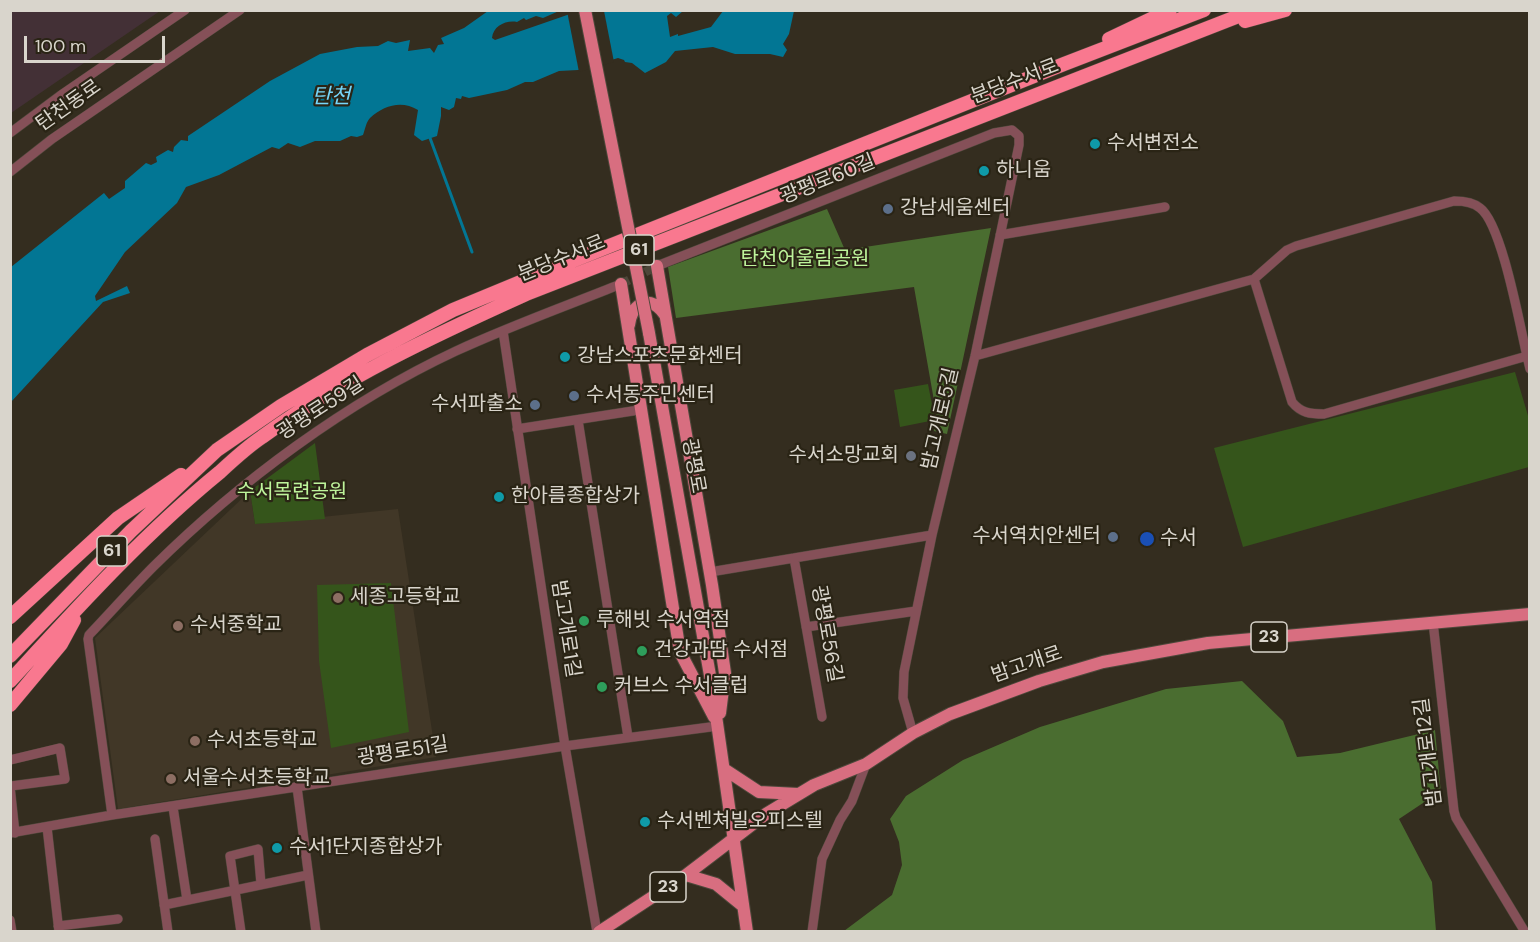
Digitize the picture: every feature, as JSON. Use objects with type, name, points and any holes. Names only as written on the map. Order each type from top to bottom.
[{"type":"highway","points":[[1064,64],[1129,28],[1170,10]]},
{"type":"highway","name":"분당수서로","points":[[10,656],[131,531],[217,450],[281,406],[367,355],[453,310],[1204,10]]},
{"type":"highway","name":"분당수서로","points":[[10,681],[86,598],[179,505],[261,437],[342,386],[437,334],[526,294],[1254,10]]},
{"type":"highway","points":[[1193,34],[1285,10]]},
{"type":"highway","points":[[10,617],[118,518],[217,450]]},
{"type":"highway","points":[[10,705],[61,644],[86,598]]},
{"type":"main road","name":"광평로","points":[[585,10],[649,333],[718,726],[747,932]]},
{"type":"main road","points":[[657,266],[710,572],[725,673],[718,726]]},
{"type":"main road","points":[[621,284],[639,410],[680,652],[718,726]]},
{"type":"main road","points":[[628,336],[630,314],[637,306],[645,303],[654,304],[666,316]]},
{"type":"main road","name":"밤고개로","points":[[598,932],[686,875],[733,838],[814,785],[866,764],[913,733],[950,714],[1067,671],[1102,662],[1208,643],[1530,614]]},
{"type":"main road","points":[[724,769],[759,792],[800,794]]},
{"type":"main road","points":[[686,875],[716,884],[743,906]]},
{"type":"street","points":[[10,133],[184,10]]},
{"type":"street","name":"탄천동로","points":[[10,172],[52,139],[240,10]]},
{"type":"street","name":"밤고개로5길","points":[[913,733],[903,698],[904,672],[975,356],[1019,145],[1019,136],[1012,130]]},
{"type":"street","name":"광평로60길","points":[[657,266],[994,133],[1012,130]]},
{"type":"street","points":[[975,356],[1254,279],[1287,250],[1296,246],[1454,201],[1464,201],[1481,208],[1494,229],[1530,369]]},
{"type":"street","points":[[1000,236],[1166,207]]},
{"type":"street","points":[[1254,279],[1292,402],[1305,413],[1323,414],[1527,356]]},
{"type":"street","name":"광평로59길","points":[[112,815],[88,639],[154,566],[208,515],[265,467],[371,397],[455,351],[621,284]]},
{"type":"street","name":"밤고개로1길","points":[[503,331],[565,746],[598,932]]},
{"type":"street","points":[[517,429],[639,410]]},
{"type":"street","points":[[578,420],[628,737]]},
{"type":"street","points":[[710,572],[933,535]]},
{"type":"street","name":"광평로56길","points":[[794,558],[822,717]]},
{"type":"street","points":[[806,627],[916,611]]},
{"type":"street","name":"밤고개로12길","points":[[1433,622],[1456,818],[1525,932]]},
{"type":"street","name":"광평로51길","points":[[13,833],[112,815],[565,746],[718,726]]},
{"type":"street","points":[[10,760],[60,748],[65,779],[10,786],[13,833]]},
{"type":"street","points":[[812,932],[822,859],[840,820],[852,801],[866,764]]},
{"type":"street","points":[[297,787],[316,932]]},
{"type":"street","points":[[173,807],[187,900]]},
{"type":"street","points":[[47,827],[59,929],[118,919]]},
{"type":"street","points":[[155,839],[168,932]]},
{"type":"street","points":[[241,932],[230,856],[258,849],[261,884]]},
{"type":"street","points":[[164,905],[308,875]]},
{"type":"street","points":[[10,920],[12,932]]},
{"type":"shaded area","points":[[11,10],[160,10],[160,11],[11,113]]},
{"type":"shaded area","points":[[250,491],[255,524],[398,509],[436,757],[118,809],[95,638]]},
{"type":"green space","name":"탄천어울림공원","points":[[827,209],[845,250],[991,228],[947,434],[934,431],[936,412],[914,287],[676,318],[668,267]]},
{"type":"green space","points":[[1515,372],[1529,419],[1529,467],[1243,547],[1214,448]]},
{"type":"green space","points":[[928,384],[935,420],[900,427],[894,390]]},
{"type":"green space","name":"수서목련공원","points":[[315,443],[325,519],[255,524],[250,491]]},
{"type":"green space","points":[[391,583],[409,732],[331,748],[319,661],[317,585]]},
{"type":"green space","points":[[1242,681],[1283,721],[1297,757],[1340,753],[1435,730],[1441,794],[1429,799],[1399,819],[1432,882],[1436,931],[844,931],[892,895],[902,865],[899,842],[890,819],[906,796],[963,760],[1040,727],[1166,689]]},
{"type":"water","name":"탄천","points":[[488,11],[559,11],[543,18],[536,16],[505,23],[495,30],[492,38],[495,40],[570,14],[570,11],[683,11],[676,17],[671,13],[667,16],[670,37],[678,34],[678,36],[711,27],[723,11],[794,11],[789,34],[783,44],[787,50],[783,57],[770,54],[735,54],[713,47],[675,51],[666,62],[645,73],[632,63],[618,58],[578,70],[559,71],[507,90],[469,98],[462,96],[461,99],[456,98],[454,107],[449,110],[441,107],[437,136],[422,141],[414,135],[418,110],[406,105],[393,105],[370,118],[363,135],[351,136],[340,141],[315,141],[300,147],[288,143],[279,149],[272,147],[219,175],[186,187],[177,203],[125,252],[95,296],[96,301],[127,286],[130,293],[103,302],[11,402],[11,267],[104,193],[109,199],[125,188],[125,181],[146,163],[151,165],[157,162],[156,157],[168,150],[173,152],[174,147],[181,140],[188,141],[188,136],[270,81],[320,54],[357,47],[378,46],[388,41],[396,43],[410,40],[408,51],[430,48],[434,53],[438,45],[444,44],[441,38],[464,28]]},
{"type":"pier","points":[[567,11],[604,11],[614,62],[579,72]]},
{"type":"waterway","points":[[430,138],[472,252]]},
{"type":"tunnel","points":[[621,284],[657,266]]},
{"type":"place","name":"수서변전소","points":[[1095,144]]},
{"type":"place","name":"하니움","points":[[984,171]]},
{"type":"place","name":"강남세움센터","points":[[888,209]]},
{"type":"place","name":"강남스포츠문화센터","points":[[565,357]]},
{"type":"place","name":"수서동주민센터","points":[[574,396]]},
{"type":"place","name":"수서파출소","points":[[535,405]]},
{"type":"place","name":"수서소망교회","points":[[911,456]]},
{"type":"place","name":"한아름종합상가","points":[[499,497]]},
{"type":"place","name":"수서역치안센터","points":[[1113,537]]},
{"type":"place","name":"수서","points":[[1147,539]]},
{"type":"place","name":"세종고등학교","points":[[338,598]]},
{"type":"place","name":"루해빗 수서역점","points":[[584,621]]},
{"type":"place","name":"수서중학교","points":[[178,626]]},
{"type":"place","name":"건강과땀 수서점","points":[[642,651]]},
{"type":"place","name":"커브스 수서클럽","points":[[602,687]]},
{"type":"place","name":"수서초등학교","points":[[195,741]]},
{"type":"place","name":"서울수서초등학교","points":[[171,779]]},
{"type":"place","name":"수서벤쳐빌오피스텔","points":[[645,822]]},
{"type":"place","name":"수서1단지종합상가","points":[[277,848]]}]
